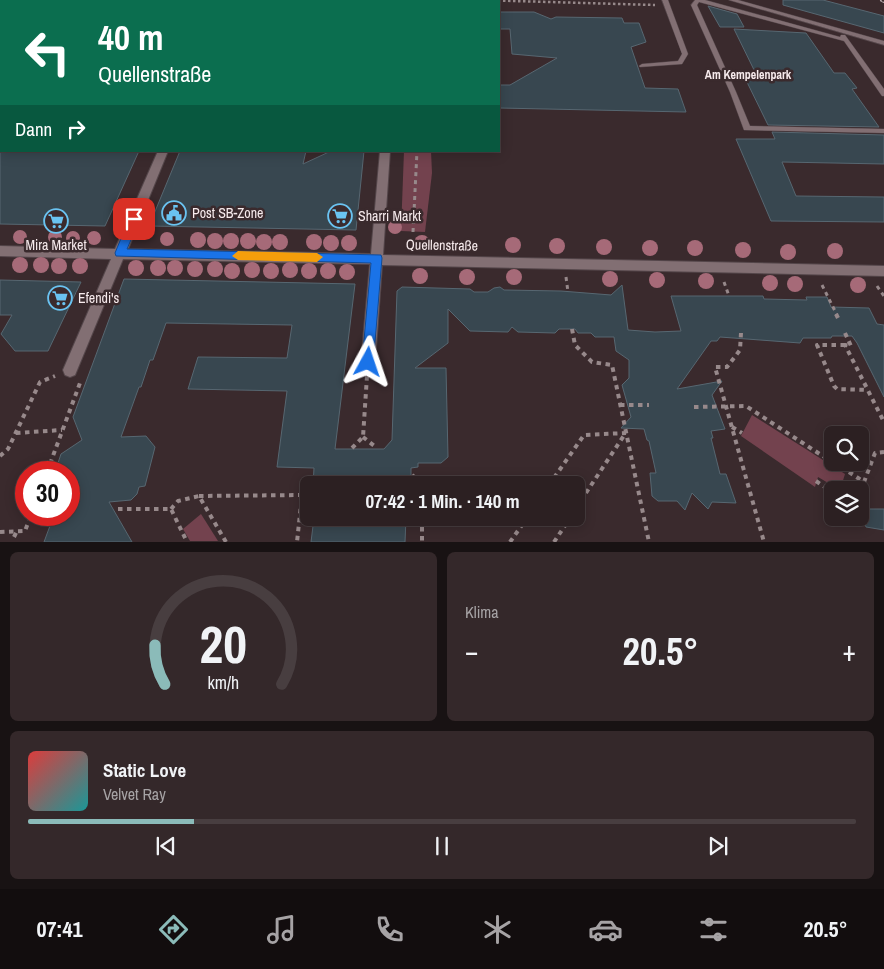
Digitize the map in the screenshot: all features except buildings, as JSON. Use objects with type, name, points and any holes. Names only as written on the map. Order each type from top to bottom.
[{"type":"street","points":[[70,370],[163,152]]},
{"type":"street","points":[[368,362],[385,152]]},
{"type":"street","name":"Quellenstraße","points":[[0,251],[377,258],[884,271]]},
{"type":"lane","points":[[846,40],[699,0],[694,5],[733,92],[746,128],[884,131]]},
{"type":"lane","points":[[732,0],[884,43]]},
{"type":"lane","points":[[642,66],[680,63],[685,54],[666,2]]},
{"type":"lane","points":[[838,30],[884,94]]},
{"type":"path","points":[[595,3],[599,0]]},
{"type":"path","points":[[500,1],[595,3],[666,2]]},
{"type":"path","points":[[413,232],[417,152]]},
{"type":"path","points":[[814,269],[838,318]]},
{"type":"path","points":[[572,329],[575,345],[592,362],[612,365],[649,542]]},
{"type":"path","points":[[741,332],[740,350],[727,367],[715,367],[764,542]]},
{"type":"path","points":[[845,333],[851,346],[817,345],[834,386],[841,390],[868,390]]},
{"type":"path","points":[[845,345],[884,422]]},
{"type":"path","points":[[352,448],[363,437],[368,362]]},
{"type":"path","points":[[0,456],[8,449],[40,382],[70,370],[81,380],[51,461]]},
{"type":"path","points":[[620,405],[649,406]]},
{"type":"path","points":[[694,406],[746,406],[824,456]]},
{"type":"path","points":[[732,426],[742,433]]},
{"type":"path","points":[[16,433],[62,430]]},
{"type":"path","points":[[555,476],[584,435],[626,433]]},
{"type":"path","points":[[585,494],[626,433]]},
{"type":"path","points":[[363,437],[377,448]]},
{"type":"path","points":[[864,481],[874,453],[884,452]]},
{"type":"path","points":[[847,471],[862,481]]},
{"type":"path","points":[[816,481],[824,486]]},
{"type":"path","points":[[118,509],[170,509],[178,501],[199,496],[300,495]]},
{"type":"path","points":[[199,496],[226,542]]},
{"type":"path","points":[[170,509],[186,542]]},
{"type":"path","points":[[297,542],[300,514]]},
{"type":"path","points":[[0,532],[25,531],[27,526]]},
{"type":"path","points":[[422,526],[422,542]]},
{"type":"path","points":[[510,542],[521,526]]},
{"type":"path","points":[[554,542],[565,526]]},
{"type":"path","points":[[14,537],[17,531]]},
{"type":"shaded area","points":[[404,152],[431,152],[432,173],[425,232],[401,231]]},
{"type":"shaded area","points":[[752,415],[824,461],[824,471],[840,471],[845,474],[843,481],[825,481],[818,477],[815,487],[741,436]]},
{"type":"shaded area","points":[[201,514],[218,541],[190,541],[183,529]]},
{"type":"slow traffic","points":[[238,256],[317,257]]},
{"type":"place","name":"Post SB-Zone","points":[[174,213]]},
{"type":"place","name":"Sharri Markt","points":[[340,216]]},
{"type":"place","name":"Mira Market","points":[[56,221]]},
{"type":"place","name":"Efendi's","points":[[60,298]]},
{"type":"district","name":"Am Kempelenpark","points":[[748,75]]},
{"type":"route","points":[[134,219],[120,253],[377,258],[368,362]]}]
